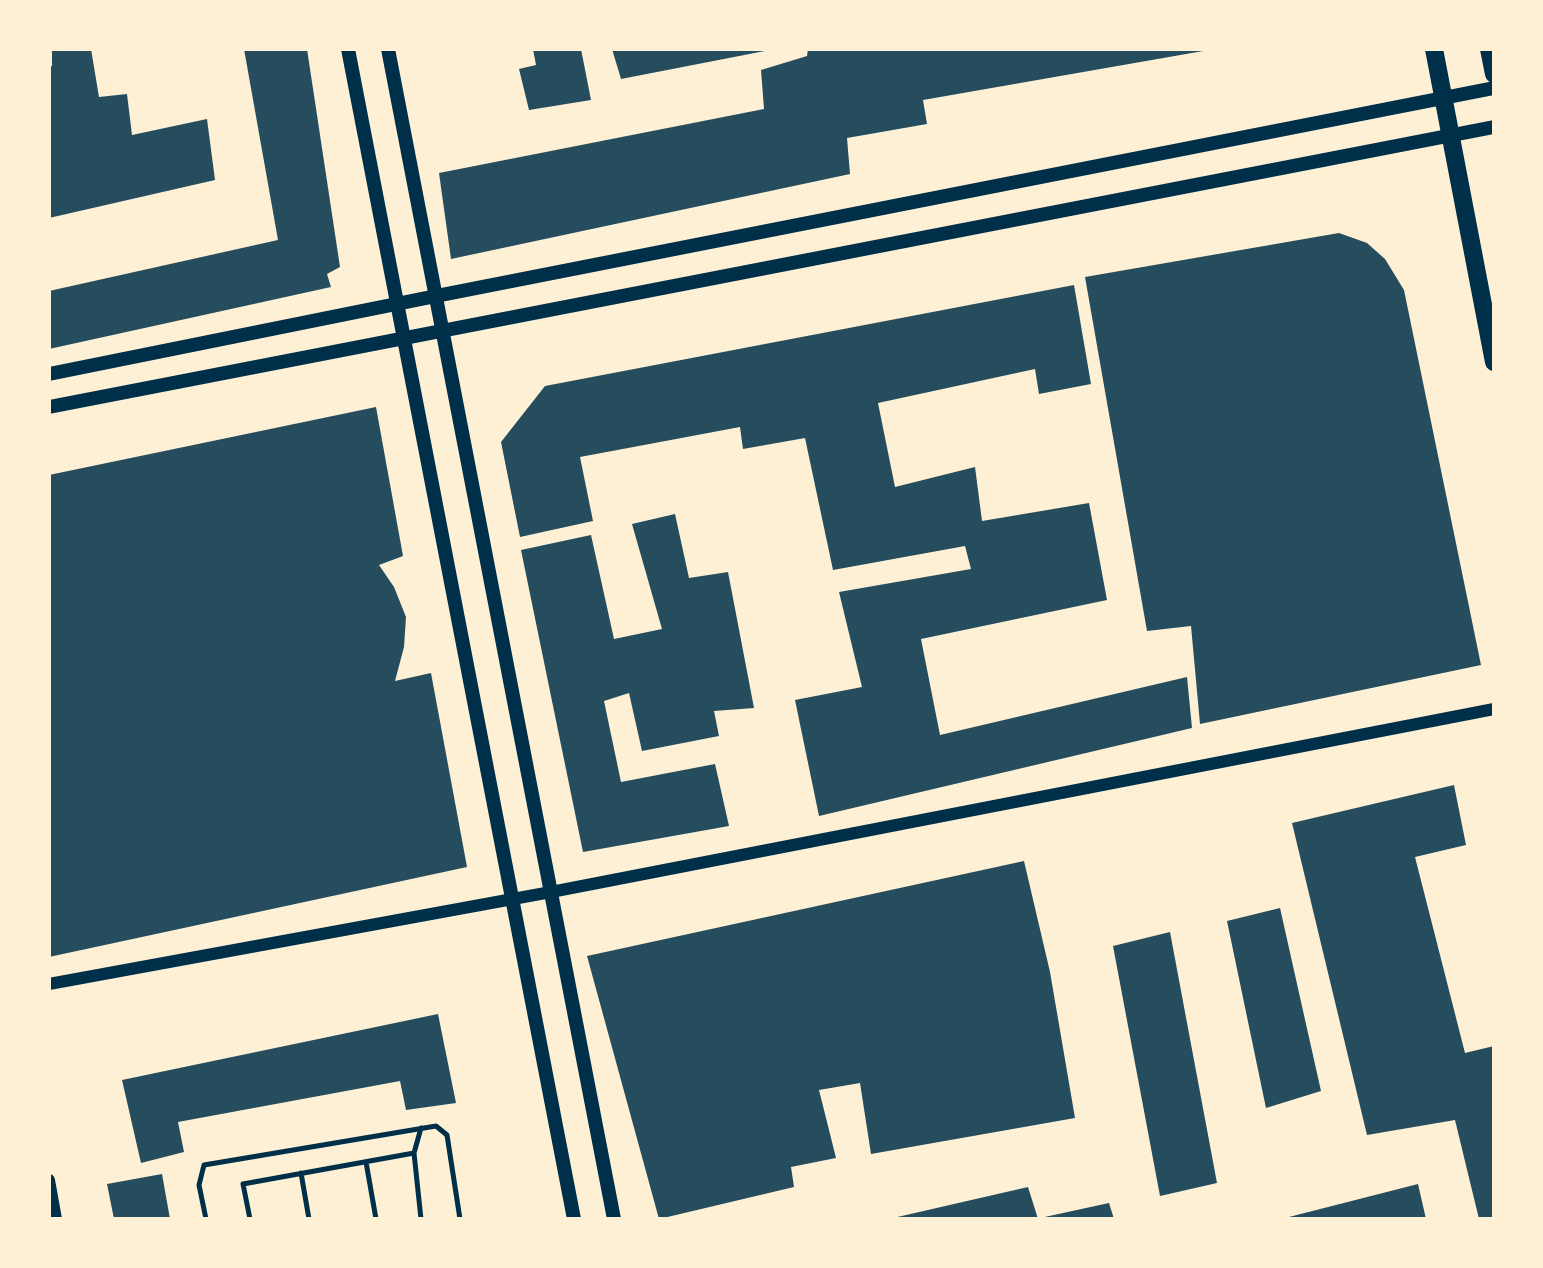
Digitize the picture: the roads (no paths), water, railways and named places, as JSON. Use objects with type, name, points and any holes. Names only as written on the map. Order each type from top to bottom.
[{"type":"main road","points":[[348,49],[574,1219]]},
{"type":"main road","points":[[388,49],[614,1219]]},
{"type":"main road","points":[[1434,49],[1494,362]]},
{"type":"main road","points":[[1489,49],[1494,74]]},
{"type":"main road","points":[[49,374],[1494,89]]},
{"type":"main road","points":[[49,407],[1494,127]]},
{"type":"street","points":[[49,984],[512,900],[1494,709]]},
{"type":"street","points":[[49,1180],[56,1219]]},
{"type":"lane","points":[[206,1219],[200,1185],[204,1165],[436,1126],[447,1135],[460,1219]]},
{"type":"lane","points":[[421,1128],[414,1153],[421,1219]]},
{"type":"lane","points":[[250,1219],[243,1184],[414,1153]]},
{"type":"lane","points":[[366,1161],[376,1219]]},
{"type":"lane","points":[[301,1173],[309,1219]]}]
